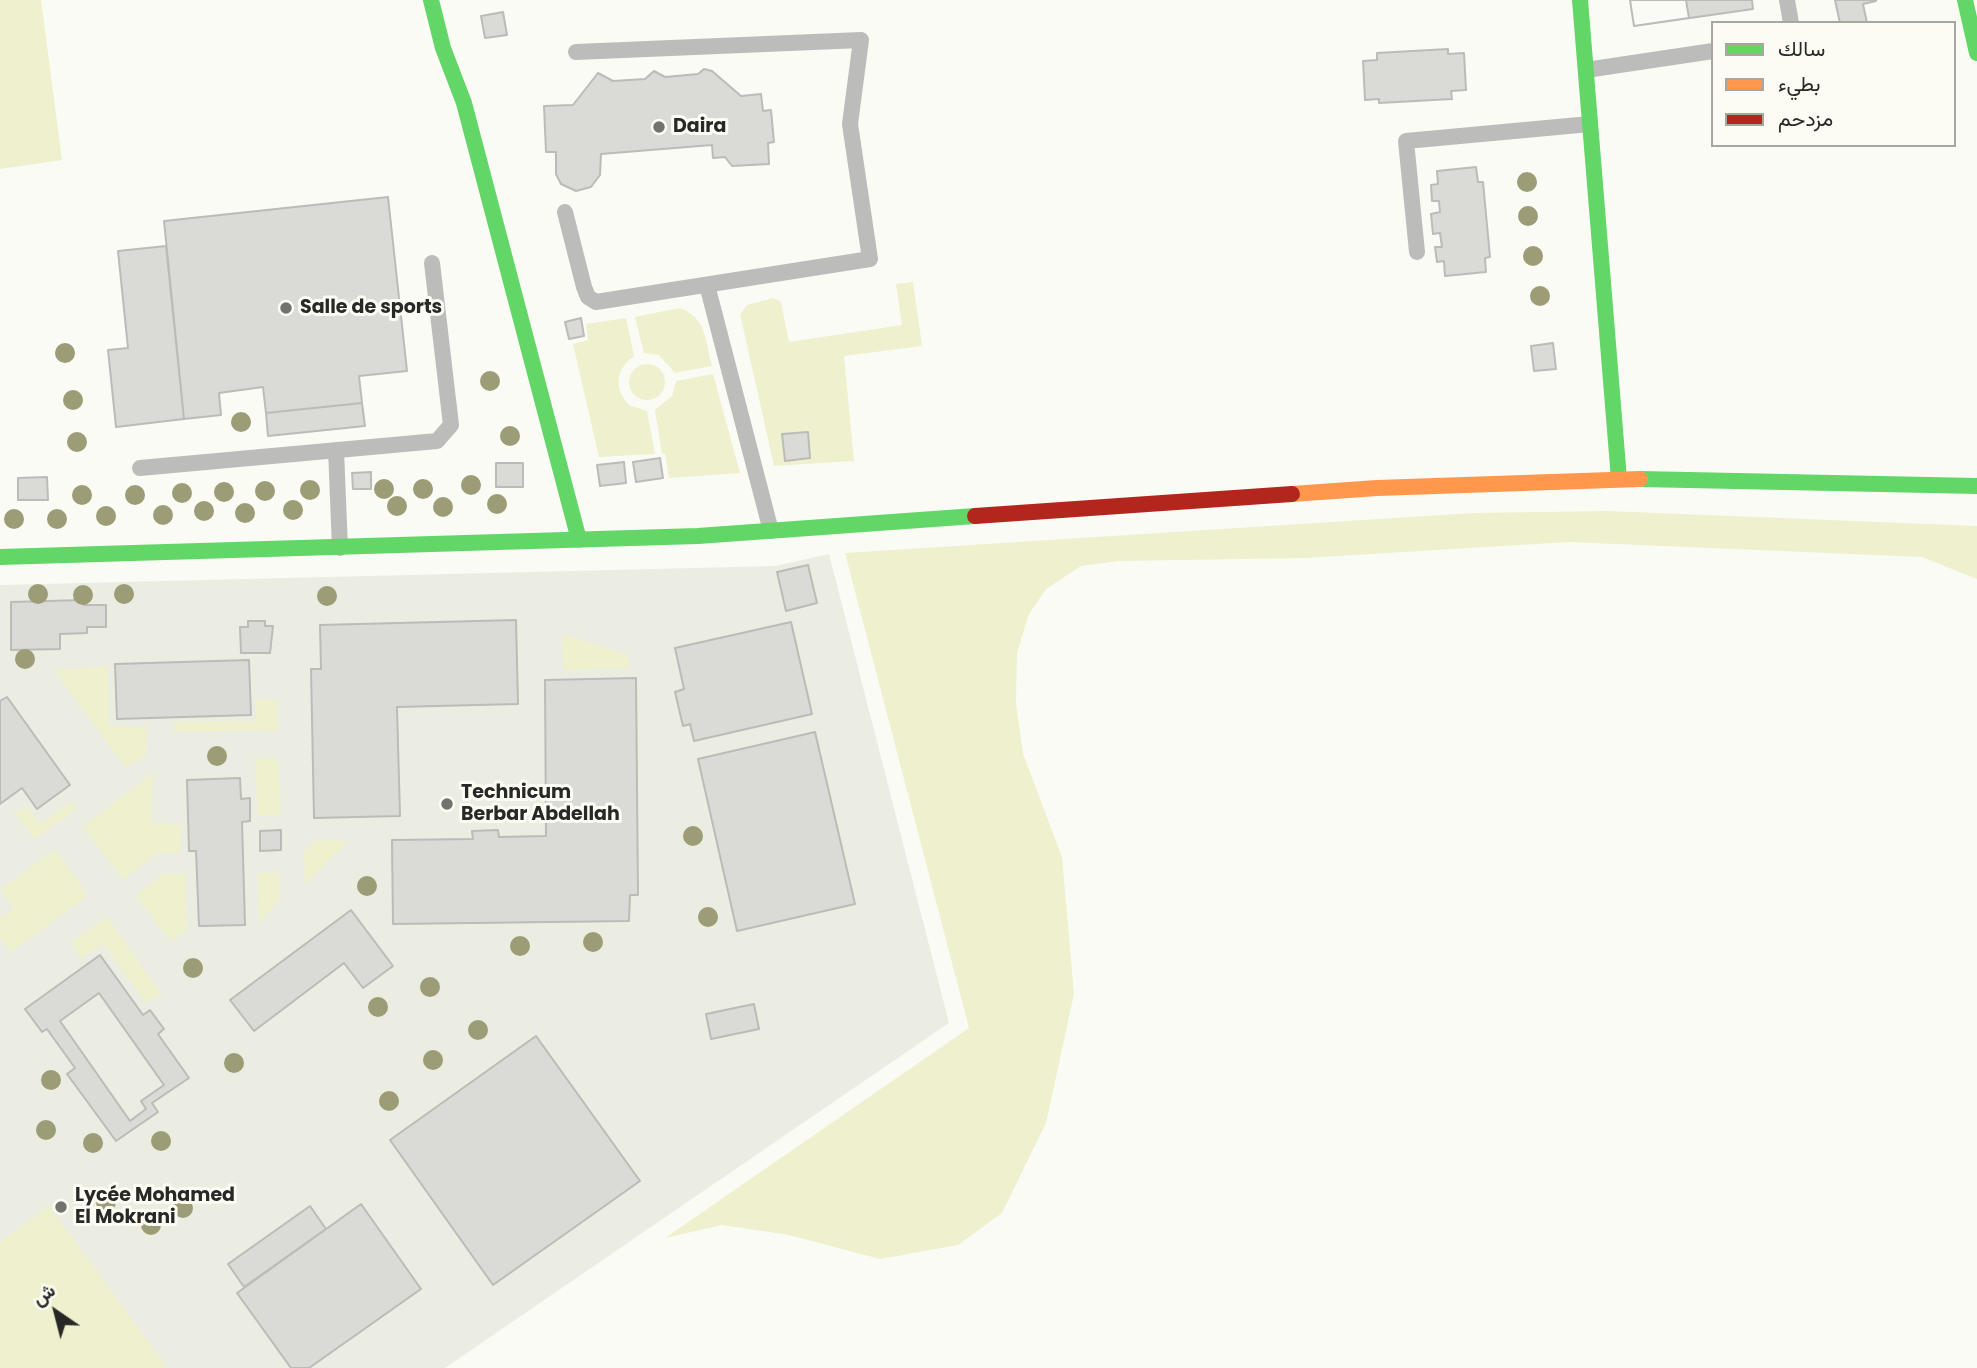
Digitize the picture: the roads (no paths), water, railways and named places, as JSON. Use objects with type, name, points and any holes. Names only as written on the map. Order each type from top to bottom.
[{"type":"street","points":[[431,0],[443,48],[464,103],[579,540]]},
{"type":"street","points":[[1580,0],[1619,479]]},
{"type":"street","points":[[1965,0],[1977,53]]},
{"type":"street","points":[[0,557],[579,540],[771,531],[1377,488],[1619,479],[1970,485]]},
{"type":"lane","points":[[1787,0],[1791,21]]},
{"type":"lane","points":[[565,212],[584,288],[588,298],[596,302],[870,259],[850,124],[861,40],[576,52]]},
{"type":"lane","points":[[1586,70],[1711,51]]},
{"type":"lane","points":[[1417,252],[1406,141],[1590,124]]},
{"type":"lane","points":[[140,468],[437,441],[451,425],[432,263]]},
{"type":"lane","points":[[707,285],[771,531]]},
{"type":"lane","points":[[336,450],[340,548]]},
{"type":"place","name":"Daira","points":[[659,127]]},
{"type":"place","name":"Salle de sports","points":[[286,308]]},
{"type":"place","name":"Technicum Berbar Abdellah","points":[[447,804]]},
{"type":"place","name":"Lycée Mohamed El Mokrani","points":[[61,1207]]}]
